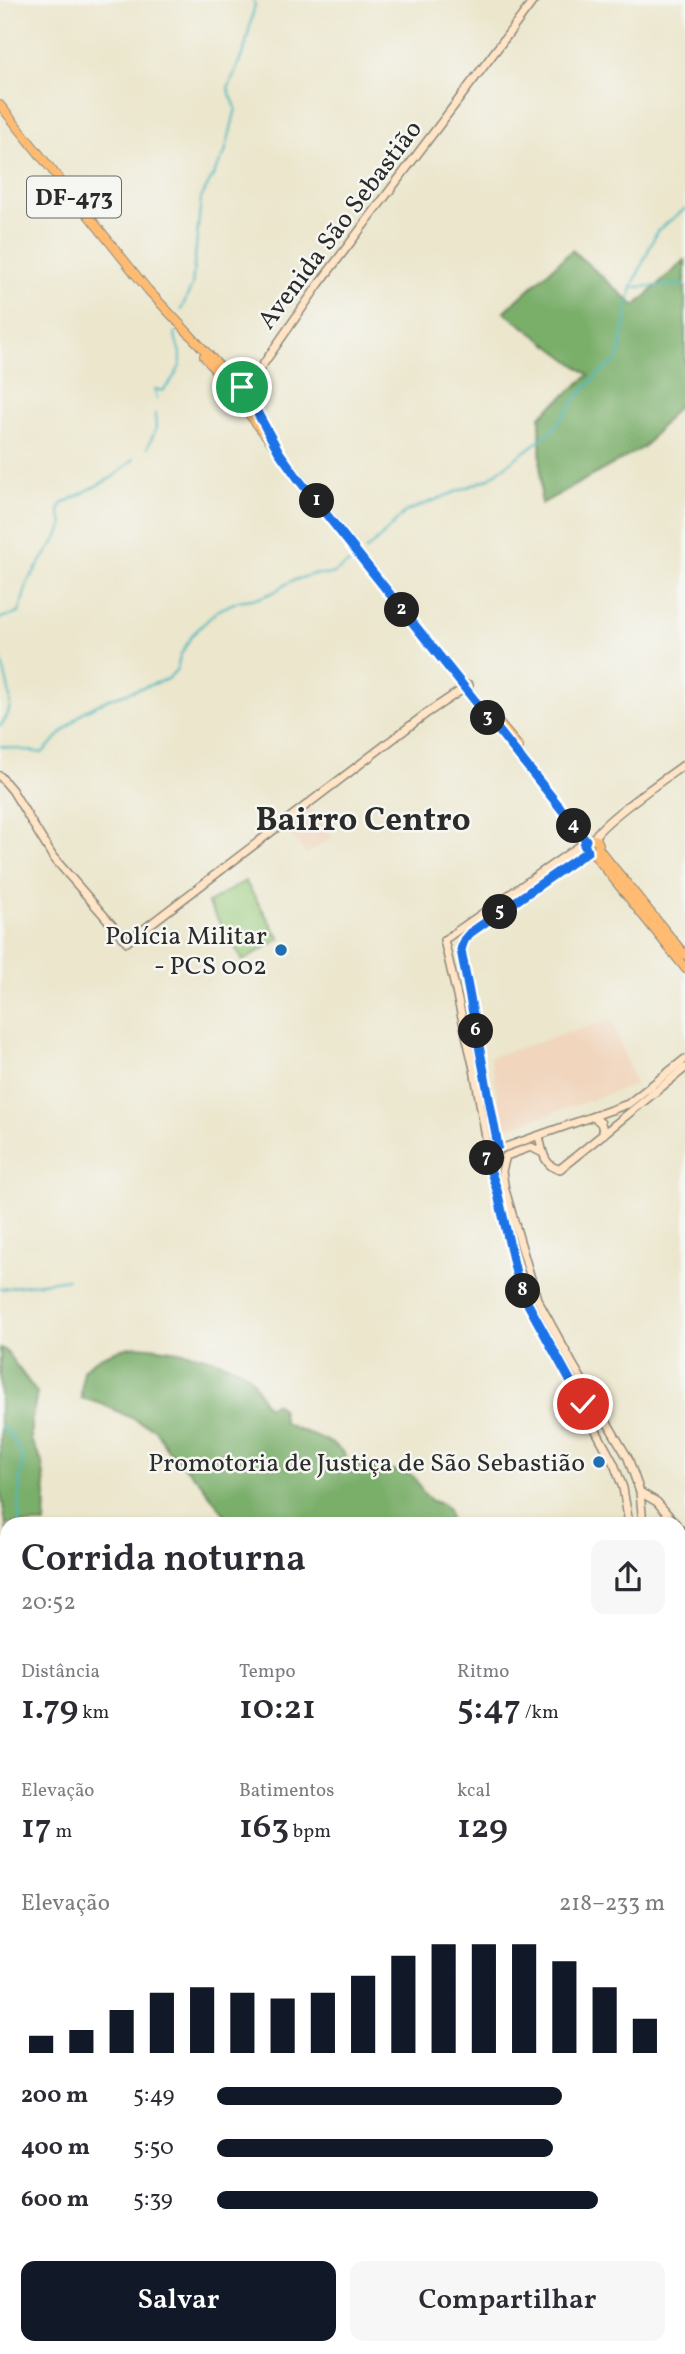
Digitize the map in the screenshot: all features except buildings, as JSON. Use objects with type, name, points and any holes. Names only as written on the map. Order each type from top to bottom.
[{"type":"main road","name":"DF-473","points":[[0,105],[148,290],[238,389],[250,394],[248,406],[279,452],[375,576],[466,686]]},
{"type":"main road","name":"DF-473","points":[[238,389],[231,398],[236,404],[248,406]]},
{"type":"main road","points":[[466,686],[685,968]]},
{"type":"main road","points":[[590,844],[685,955]]},
{"type":"street","name":"Avenida São Sebastião","points":[[238,389],[534,0]]},
{"type":"street","points":[[0,776],[12,790],[58,864],[127,942],[466,686]]},
{"type":"street","points":[[642,1517],[640,1492],[628,1458],[537,1299],[505,1190],[502,1153],[461,950],[464,940],[481,925],[590,844],[597,832],[609,821],[685,764]]},
{"type":"street","points":[[590,844],[444,940],[474,1069],[488,1149],[486,1157],[490,1163],[516,1273],[546,1338],[614,1464],[623,1488],[628,1517]]},
{"type":"street","points":[[455,931],[464,940]]},
{"type":"street","points":[[447,948],[461,950]]},
{"type":"street","points":[[464,1026],[470,1026],[476,1031]]},
{"type":"street","points":[[490,1163],[496,1165],[502,1153],[539,1136],[621,1108],[640,1097],[685,1059]]},
{"type":"street","points":[[539,1136],[548,1165],[553,1169],[560,1169],[685,1068]]},
{"type":"street","points":[[474,1069],[478,1072],[484,1071]]},
{"type":"street","points":[[621,1108],[624,1117]]},
{"type":"street","points":[[606,1112],[607,1122],[613,1127]]},
{"type":"street","points":[[594,1117],[601,1124],[604,1134]]},
{"type":"street","points":[[488,1149],[502,1153],[531,1147],[544,1153]]},
{"type":"street","points":[[502,1213],[508,1216],[511,1210]]},
{"type":"street","points":[[546,1338],[548,1334],[555,1333]]},
{"type":"street","points":[[561,1367],[566,1368],[572,1363]]},
{"type":"street","points":[[623,1488],[637,1482]]},
{"type":"street","points":[[640,1492],[657,1502],[670,1517]]},
{"type":"shaded area","points":[[311,807],[332,837],[306,855],[286,828]]},
{"type":"shaded area","points":[[612,1020],[635,1085],[504,1129],[490,1057]]},
{"type":"green space","points":[[572,250],[635,306],[685,260],[685,398],[644,447],[541,504],[540,416],[589,375],[504,312]]},
{"type":"green space","points":[[245,881],[280,939],[243,961],[208,903]]},
{"type":"green space","points":[[136,1346],[194,1354],[237,1368],[251,1378],[268,1407],[274,1403],[281,1408],[284,1423],[336,1446],[347,1458],[346,1463],[373,1465],[378,1472],[401,1470],[414,1477],[424,1494],[432,1501],[442,1504],[448,1510],[450,1517],[227,1517],[199,1481],[167,1449],[155,1429],[102,1404],[81,1398],[83,1370],[94,1361]]},
{"type":"green space","points":[[0,1348],[5,1350],[37,1393],[31,1423],[31,1440],[42,1462],[46,1494],[45,1517],[5,1517],[0,1486]]},
{"type":"waterway","points":[[181,310],[192,286],[201,198],[225,153],[236,108],[228,89],[245,48],[255,4],[253,0]]},
{"type":"waterway","points":[[365,551],[405,512],[488,479],[553,430],[598,374],[619,359],[632,287],[657,231],[685,209]]},
{"type":"waterway","points":[[633,287],[685,285]]},
{"type":"waterway","points":[[157,399],[155,389],[163,391],[179,368],[181,357],[175,332]]},
{"type":"waterway","points":[[148,447],[156,428],[155,414]]},
{"type":"waterway","points":[[0,620],[19,613],[28,581],[59,535],[63,524],[59,510],[62,504],[113,477],[134,459]]},
{"type":"waterway","points":[[0,746],[42,753],[83,712],[109,699],[168,679],[177,669],[180,656],[192,635],[217,611],[238,601],[259,598],[274,592],[291,581],[314,574],[334,573],[354,560]]},
{"type":"waterway","points":[[0,652],[10,700],[6,718],[0,726]]},
{"type":"waterway","points":[[0,1289],[68,1279]]},
{"type":"waterway","points":[[0,1428],[7,1430],[23,1458],[19,1517]]},
{"type":"place","name":"Polícia Militar - PCS 002","points":[[281,950]]},
{"type":"place","name":"Promotoria de Justiça de São Sebastião","points":[[599,1462]]},
{"type":"district","name":"Bairro Centro","points":[[363,818]]},
{"type":"route","points":[[242,387],[250,394],[252,403],[279,452],[299,480],[586,840],[584,845],[588,851],[470,933],[461,950],[498,1146],[488,1149],[486,1157],[497,1190],[516,1273],[528,1304],[583,1404]]}]
